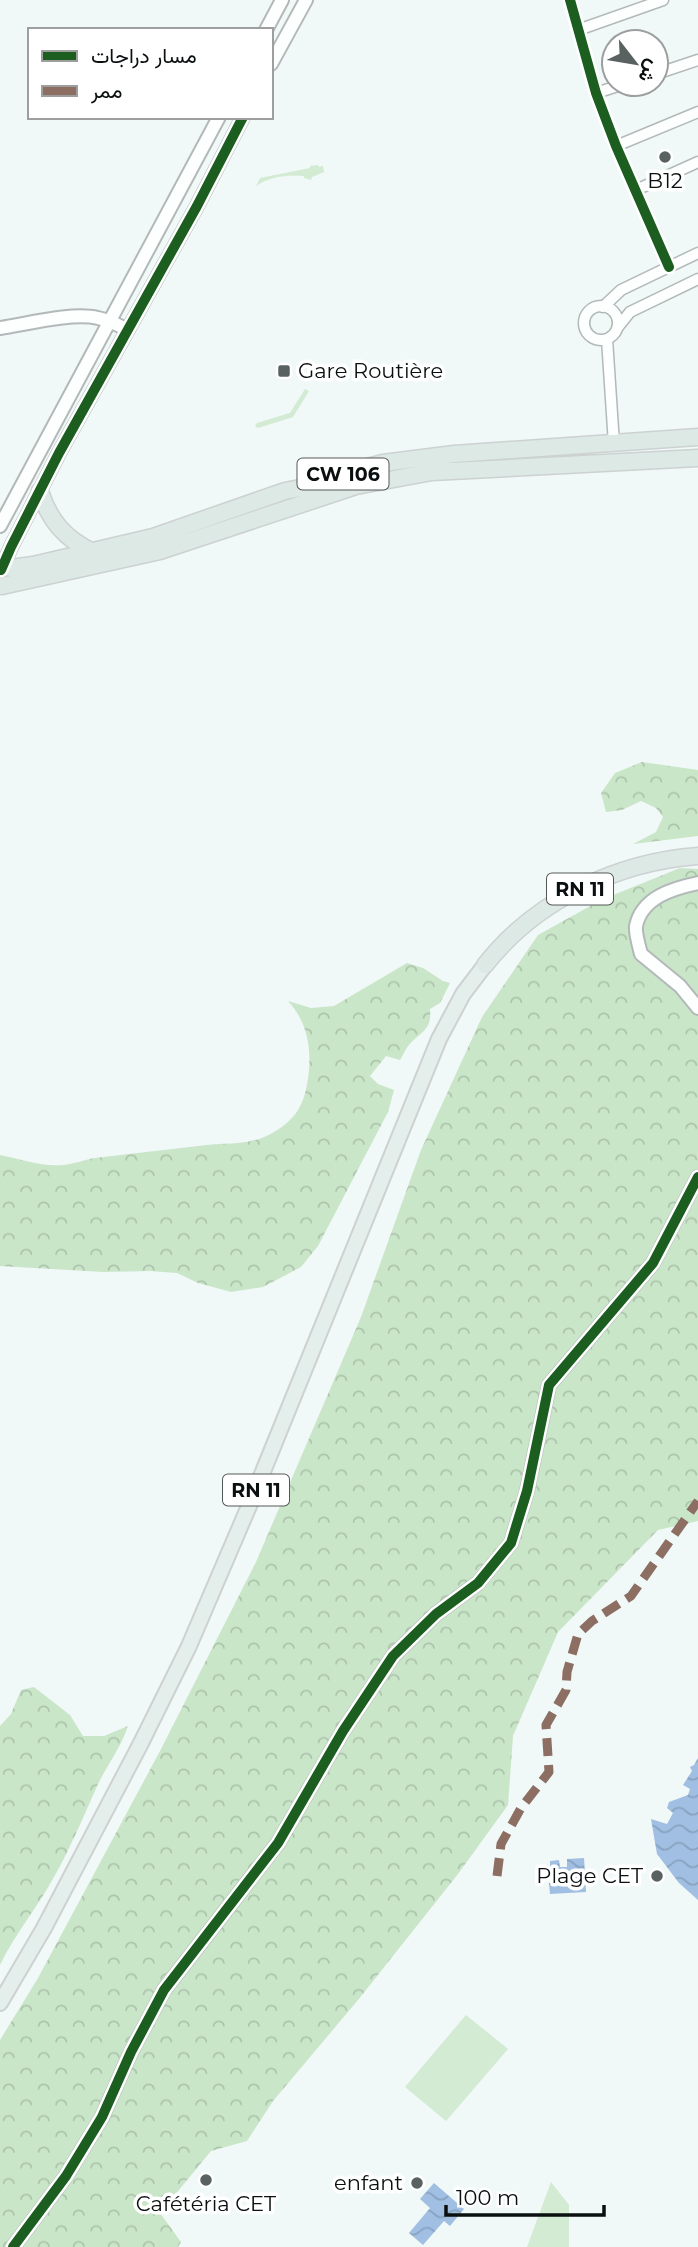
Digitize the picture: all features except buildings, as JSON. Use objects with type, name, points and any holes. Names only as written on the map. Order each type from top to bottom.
[{"type":"highway","name":"CW 106","points":[[1,574],[153,537],[285,491],[315,485],[383,463],[454,454],[698,437]]},
{"type":"highway","name":"CW 106","points":[[1,574],[160,551],[356,486],[401,477],[432,472],[698,458]]},
{"type":"highway","points":[[40,491],[50,517],[59,528],[69,538],[93,552]]},
{"type":"highway","name":"RN 11","points":[[485,965],[512,936],[575,891],[636,866],[671,858],[698,856]]},
{"type":"highway","name":"RN 11","points":[[485,965],[541,918],[598,885],[638,870],[698,862]]},
{"type":"main road","name":"RN 11","points":[[0,2003],[76,1867],[189,1646],[249,1506],[439,1039],[463,994],[485,965]]},
{"type":"street","points":[[267,28],[282,0]]},
{"type":"street","points":[[273,60],[306,0]]},
{"type":"street","points":[[570,0],[596,93],[669,267]]},
{"type":"street","points":[[578,30],[663,0]]},
{"type":"street","points":[[670,69],[698,60]]},
{"type":"street","points":[[596,93],[600,92]]},
{"type":"street","points":[[616,146],[698,112]]},
{"type":"street","points":[[0,526],[218,119]]},
{"type":"street","points":[[1,574],[40,491],[242,119]]},
{"type":"street","points":[[636,190],[698,162]]},
{"type":"street","points":[[603,307],[621,290],[698,253]]},
{"type":"street","points":[[617,327],[613,311],[603,307],[592,309],[586,317],[585,328],[592,337],[607,339],[630,312],[698,279]]},
{"type":"street","points":[[0,328],[65,318],[95,317],[128,330]]},
{"type":"street","points":[[607,339],[614,444]]},
{"type":"street","points":[[698,883],[675,888],[648,904],[636,926],[641,954],[680,986],[698,1008]]},
{"type":"street","points":[[13,2247],[66,2176],[102,2117],[131,2052],[164,1990],[278,1843],[343,1731],[393,1656],[436,1614],[478,1583],[510,1543],[527,1491],[549,1385],[653,1263],[698,1177]]},
{"type":"green space","points":[[323,166],[324,172],[311,180],[304,176],[285,176],[256,186],[260,178]]},
{"type":"green space","points":[[305,389],[309,391],[293,417],[258,428],[255,426],[257,423],[290,413]]},
{"type":"green space","points":[[642,762],[698,770],[698,836],[633,844],[656,832],[663,817],[656,808],[641,801],[622,810],[606,812],[601,793],[615,773]]},
{"type":"green space","points":[[680,868],[698,869],[698,1521],[658,1530],[558,1632],[513,1736],[508,1805],[458,1874],[358,2000],[273,2101],[247,2141],[211,2151],[160,2213],[181,2242],[178,2247],[0,2247],[0,2040],[38,1978],[160,1751],[256,1562],[361,1317],[421,1150],[482,1017],[538,935],[601,900]]},
{"type":"green space","points":[[407,963],[423,968],[450,983],[440,1003],[430,1009],[425,1030],[408,1047],[400,1060],[386,1056],[370,1076],[378,1084],[394,1090],[388,1112],[318,1246],[301,1267],[263,1287],[231,1292],[198,1283],[177,1273],[0,1266],[0,1155],[40,1164],[63,1165],[95,1158],[241,1143],[266,1136],[283,1126],[296,1113],[308,1080],[309,1051],[306,1033],[288,1001],[311,1008],[334,1006]]},
{"type":"green space","points":[[34,1687],[70,1715],[83,1736],[104,1736],[128,1726],[60,1866],[0,1965],[0,1726],[11,1714],[21,1690]]},
{"type":"green space","points":[[466,2015],[508,2049],[446,2121],[405,2087]]},
{"type":"green space","points":[[551,2182],[569,2205],[569,2247],[527,2247]]},
{"type":"water","points":[[698,1758],[698,1900],[679,1883],[657,1854],[651,1819],[667,1824],[673,1813],[667,1808],[669,1802],[688,1795],[690,1789],[683,1785],[692,1771],[690,1767]]},
{"type":"water","points":[[584,1858],[586,1892],[550,1894],[549,1883],[556,1882],[556,1873],[550,1873],[550,1861],[559,1860],[560,1867],[567,1867],[567,1859]]},
{"type":"water","points":[[434,2183],[464,2209],[450,2226],[444,2221],[423,2245],[409,2233],[430,2208],[420,2199]]},
{"type":"marked path","points":[[497,1876],[501,1844],[521,1808],[549,1772],[546,1725],[566,1690],[567,1672],[578,1634],[592,1621],[631,1596],[698,1501]]},
{"type":"cycle path","points":[[570,0],[596,93],[669,267]]},
{"type":"cycle path","points":[[1,570],[59,453],[197,206],[242,119]]},
{"type":"cycle path","points":[[13,2247],[66,2176],[102,2117],[131,2052],[164,1990],[278,1843],[343,1731],[393,1656],[436,1614],[478,1583],[511,1543],[527,1491],[549,1385],[653,1263],[698,1177]]},
{"type":"place","name":"B12","points":[[665,157]]},
{"type":"place","name":"Gare Routière","points":[[284,371]]},
{"type":"place","name":"Plage CET","points":[[657,1876]]},
{"type":"place","name":"Cafétéria CET","points":[[206,2180]]},
{"type":"place","name":"enfant","points":[[417,2183]]}]
